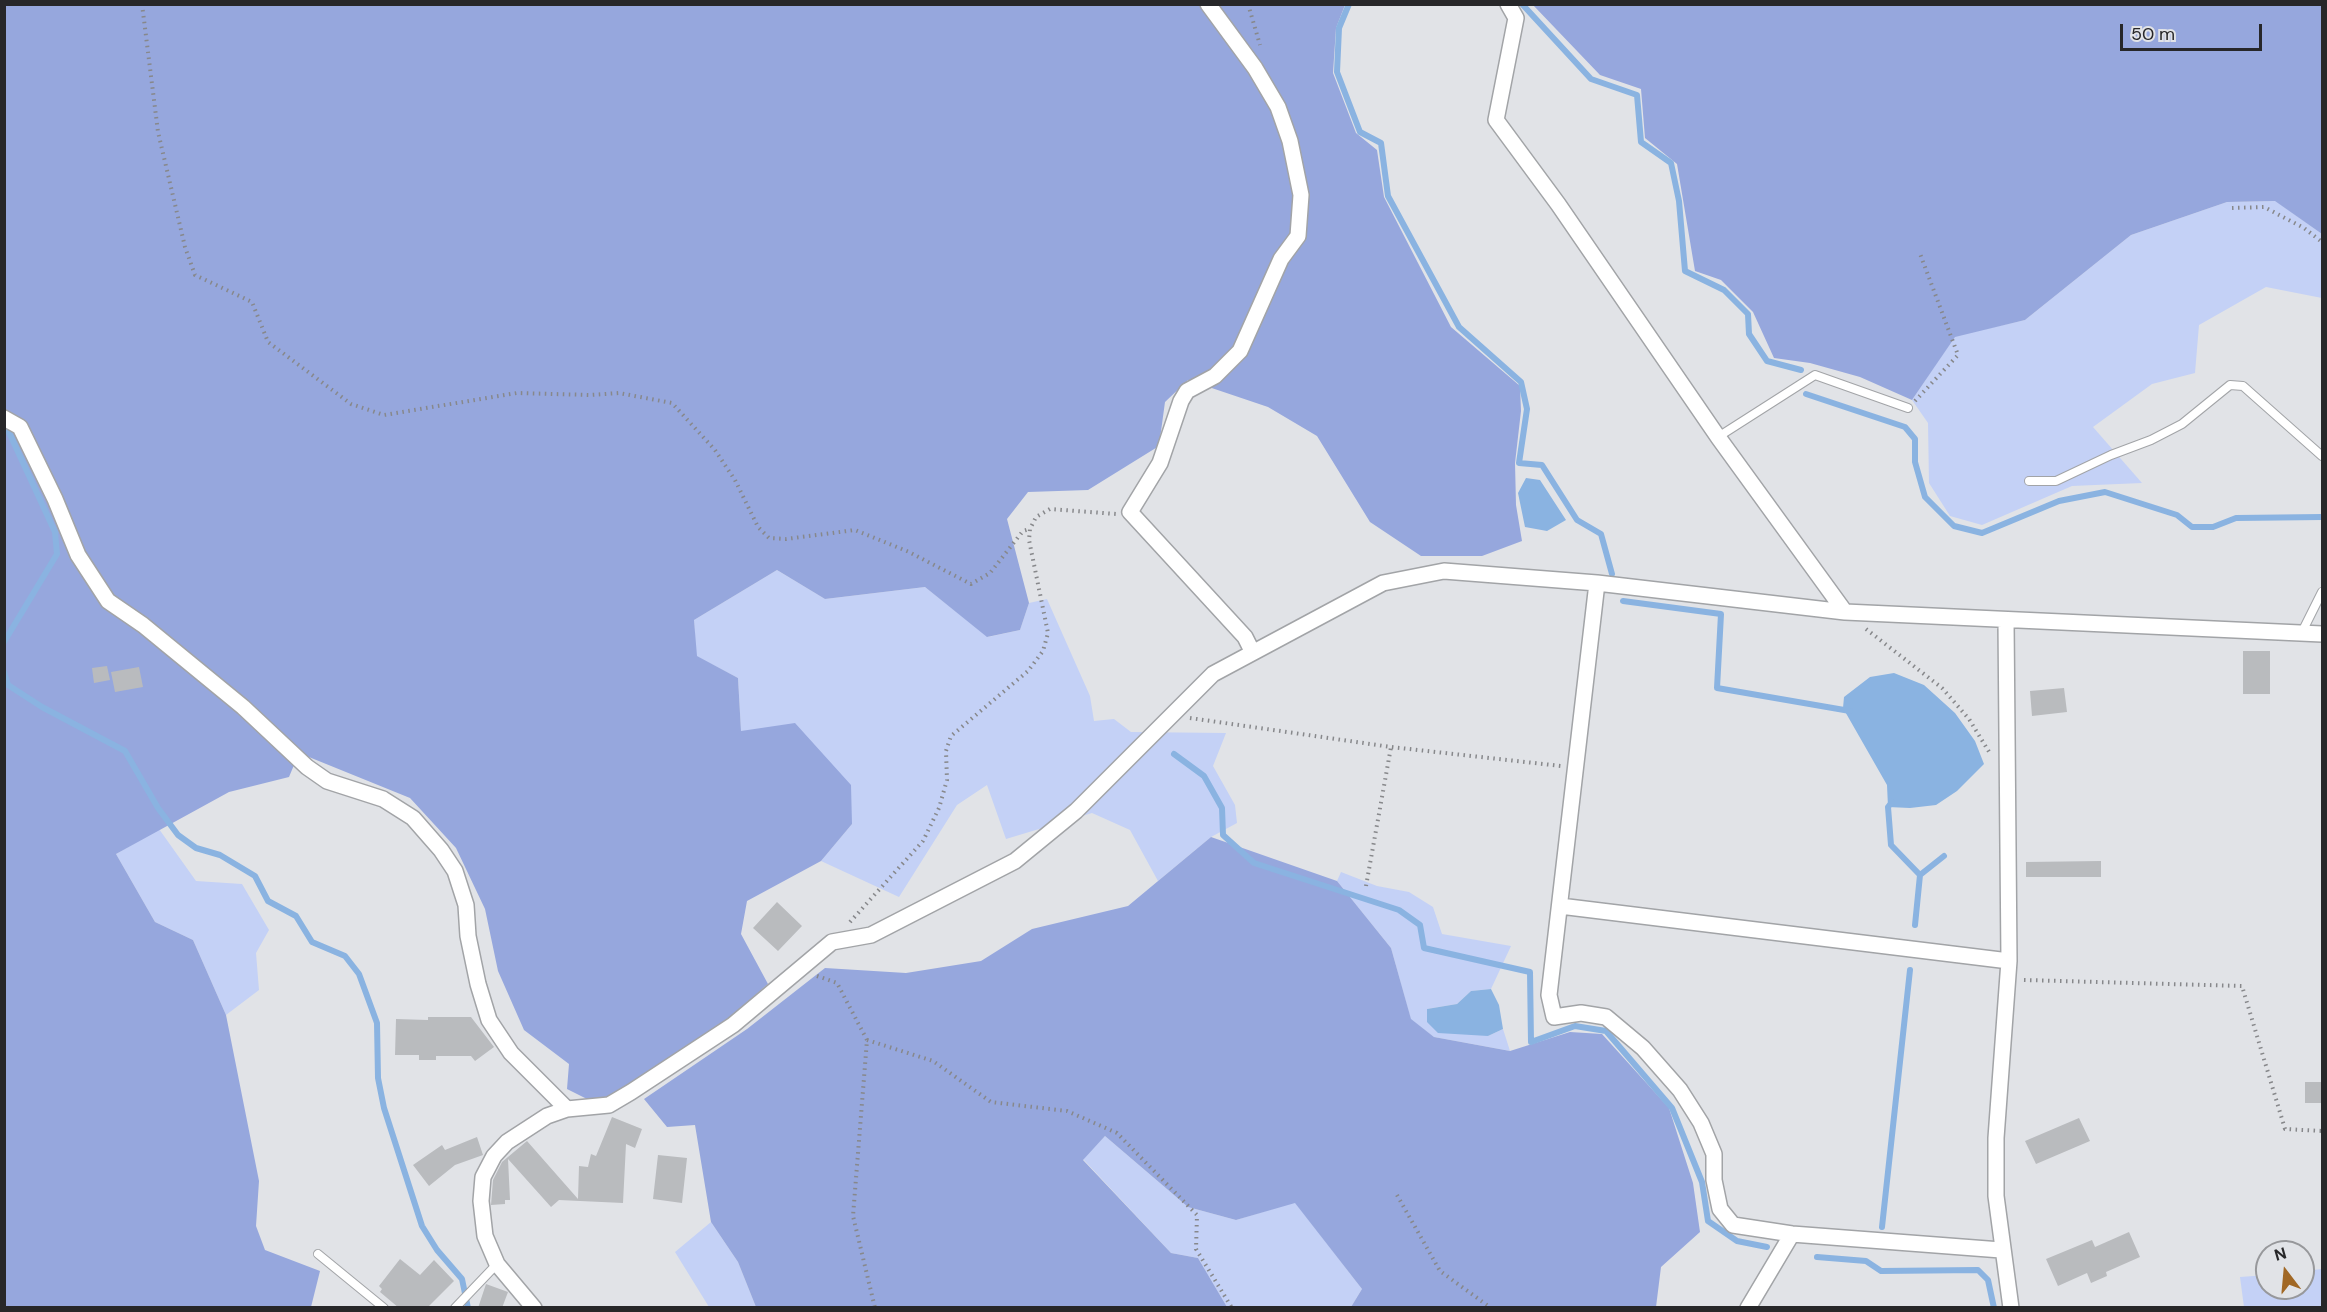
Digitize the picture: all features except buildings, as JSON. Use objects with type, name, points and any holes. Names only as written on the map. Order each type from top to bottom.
[{"type":"street","points":[[1208,4],[1255,68],[1278,107],[1290,141],[1301,195],[1298,236],[1281,259],[1240,351],[1215,376],[1187,391],[1181,401],[1160,463],[1130,512],[1245,637],[1252,651]]},
{"type":"street","points":[[1508,4],[1516,18],[1496,120],[1558,204],[1718,437],[1845,612]]},
{"type":"street","points":[[4,418],[20,427],[55,499],[78,555],[108,601],[143,625],[243,707],[307,767],[327,781],[383,800],[413,818],[441,850],[455,871],[466,905],[474,964],[489,1020],[511,1053],[567,1109]]},
{"type":"street","points":[[534,1308],[497,1264],[485,1236],[481,1201],[483,1177],[494,1156],[507,1142],[547,1116],[567,1109],[609,1105],[632,1092],[733,1025],[832,942],[871,935],[1015,861],[1076,811],[1213,674],[1358,595],[1393,581],[1444,571],[1597,583],[1845,612],[2322,634]]},
{"type":"street","points":[[1597,583],[1578,767],[1549,995],[1554,1017],[1581,1013],[1606,1017],[1643,1048],[1680,1090],[1701,1123],[1714,1154],[1714,1180],[1720,1209],[1733,1225],[1792,1234],[2001,1250]]},
{"type":"street","points":[[2006,621],[2009,961],[1996,1138],[1996,1196],[2001,1250],[2011,1308]]},
{"type":"street","points":[[1560,906],[2009,961]]},
{"type":"street","points":[[1748,1308],[1792,1234]]},
{"type":"lane","points":[[1718,437],[1815,375],[1908,408]]},
{"type":"lane","points":[[2029,481],[2056,481],[2111,455],[2151,440],[2182,424],[2230,385],[2243,386],[2322,456]]},
{"type":"lane","points":[[2302,632],[2322,592]]},
{"type":"lane","points":[[318,1254],[384,1308]]},
{"type":"lane","points":[[455,1308],[473,1286],[497,1264]]},
{"type":"path","points":[[142,4],[158,132],[185,247],[195,275],[252,302],[268,342],[351,404],[384,415],[517,393],[590,395],[619,393],[672,404],[715,450],[735,480],[758,527],[769,538],[786,539],[855,530],[909,552],[971,584],[990,573],[1023,531],[1030,529]]},
{"type":"path","points":[[1248,4],[1262,50],[1255,68]]},
{"type":"path","points":[[2232,208],[2264,207],[2304,228],[2322,242]]},
{"type":"path","points":[[1908,408],[1958,355],[1919,251]]},
{"type":"path","points":[[832,942],[923,841],[939,808],[947,780],[946,751],[951,736],[1028,671],[1043,651],[1048,633],[1029,540],[1030,529],[1036,517],[1050,509],[1120,514],[1130,512]]},
{"type":"path","points":[[1845,612],[1942,688],[1969,719],[1991,755]]},
{"type":"path","points":[[1172,716],[1391,747],[1578,767]]},
{"type":"path","points":[[1366,886],[1391,747]]},
{"type":"path","points":[[799,970],[837,984],[867,1040],[853,1216],[875,1308]]},
{"type":"path","points":[[2008,980],[2242,986],[2285,1129],[2322,1131]]},
{"type":"path","points":[[867,1040],[933,1061],[990,1102],[1067,1111],[1117,1133],[1197,1215],[1196,1249],[1232,1308]]},
{"type":"path","points":[[1397,1195],[1440,1271],[1491,1308]]},
{"type":"shaded area","points":[[5,5],[1345,5],[1336,28],[1333,73],[1356,133],[1377,150],[1384,197],[1451,327],[1520,386],[1521,411],[1515,463],[1516,505],[1522,541],[1482,556],[1421,556],[1370,522],[1317,436],[1268,407],[1188,380],[1165,402],[1159,446],[1088,490],[1028,492],[1007,519],[1029,603],[1020,630],[987,637],[925,587],[825,599],[777,570],[694,620],[697,656],[738,678],[741,731],[795,723],[851,785],[852,824],[821,861],[747,901],[741,934],[768,984],[714,1031],[613,1096],[587,1099],[567,1089],[569,1064],[524,1030],[498,971],[485,909],[456,848],[410,798],[299,753],[289,777],[229,792],[116,854],[155,922],[193,940],[226,1015],[259,1181],[256,1226],[265,1250],[320,1271],[311,1307],[5,1308]]},
{"type":"shaded area","points":[[1533,5],[2322,5],[2322,234],[2275,201],[2227,202],[2131,235],[2025,320],[1955,337],[1912,400],[1860,377],[1810,363],[1774,358],[1753,312],[1721,280],[1695,271],[1677,164],[1645,138],[1641,89],[1600,75]]},
{"type":"shaded area","points":[[2276,201],[2322,234],[2322,298],[2266,287],[2199,325],[2195,373],[2152,384],[2093,427],[2142,483],[2072,486],[1982,525],[1950,516],[1929,483],[1928,423],[1912,400],[1955,336],[2025,320],[2131,235],[2227,202]]},
{"type":"shaded area","points":[[1526,478],[1540,480],[1566,520],[1547,531],[1525,527],[1518,493]]},
{"type":"shaded area","points":[[777,570],[825,599],[925,587],[988,637],[1020,630],[1029,603],[1047,599],[1090,696],[1094,721],[1114,719],[1131,732],[1226,733],[1213,766],[1235,805],[1237,823],[1211,837],[1158,881],[1130,830],[1092,813],[1006,839],[987,785],[957,805],[899,897],[821,861],[852,824],[741,731],[738,678],[696,656],[694,620]]},
{"type":"shaded area","points":[[1894,673],[1924,685],[1955,713],[1975,741],[1984,764],[1957,791],[1936,805],[1910,808],[1888,807],[1887,785],[1843,708],[1844,697],[1870,677]]},
{"type":"shaded area","points":[[159,829],[196,881],[242,884],[269,930],[256,953],[259,990],[226,1015],[193,940],[155,922],[116,854]]},
{"type":"shaded area","points":[[1211,837],[1337,881],[1391,948],[1411,1019],[1434,1037],[1510,1051],[1570,1032],[1602,1034],[1669,1108],[1693,1183],[1700,1232],[1661,1267],[1656,1307],[1351,1307],[1362,1289],[1295,1203],[1236,1220],[1188,1207],[1105,1136],[1083,1160],[1171,1253],[1198,1258],[1227,1307],[756,1307],[738,1262],[711,1222],[695,1125],[667,1127],[644,1099],[747,1029],[825,968],[906,973],[981,961],[1032,929],[1128,906]]},
{"type":"shaded area","points":[[1341,872],[1377,886],[1409,892],[1433,907],[1442,934],[1511,946],[1491,989],[1471,991],[1457,1004],[1427,1009],[1488,1036],[1503,1029],[1510,1051],[1434,1037],[1411,1020],[1391,948],[1337,881]]},
{"type":"shaded area","points":[[1491,989],[1499,1005],[1503,1029],[1488,1036],[1438,1033],[1427,1022],[1427,1009],[1457,1004],[1471,991]]},
{"type":"shaded area","points":[[1105,1136],[1188,1207],[1236,1220],[1295,1202],[1362,1289],[1351,1307],[1227,1307],[1198,1258],[1171,1253],[1083,1159]]},
{"type":"shaded area","points":[[711,1222],[738,1262],[756,1307],[709,1307],[675,1252]]},
{"type":"shaded area","points":[[2322,1269],[2322,1307],[2244,1307],[2240,1277],[2255,1276],[2255,1300],[2315,1300],[2315,1270]]},
{"type":"waterway","points":[[1349,4],[1339,28],[1337,72],[1360,132],[1381,143],[1388,196],[1459,327],[1521,382],[1527,409],[1519,463],[1542,465],[1577,520],[1601,534],[1612,574]]},
{"type":"waterway","points":[[1522,4],[1591,79],[1637,95],[1641,142],[1671,163],[1679,201],[1685,271],[1724,290],[1748,314],[1749,334],[1767,361],[1801,370]]},
{"type":"waterway","points":[[1806,394],[1905,427],[1915,439],[1915,462],[1925,497],[1954,526],[1982,533],[2059,501],[2105,492],[2177,515],[2192,527],[2213,527],[2236,518],[2322,517]]},
{"type":"waterway","points":[[4,642],[57,554],[55,532],[7,428]]},
{"type":"waterway","points":[[1623,601],[1721,614],[1717,688],[1850,711]]},
{"type":"waterway","points":[[4,672],[8,685],[42,707],[125,751],[158,808],[178,835],[196,848],[220,855],[255,876],[268,901],[296,916],[312,942],[345,956],[359,974],[377,1023],[378,1078],[384,1108],[422,1226],[437,1250],[462,1279],[468,1308]]},
{"type":"waterway","points":[[1174,754],[1204,776],[1222,808],[1223,835],[1254,863],[1399,910],[1420,925],[1424,948],[1530,972],[1531,1042],[1575,1026],[1606,1031],[1672,1108],[1702,1182],[1708,1221],[1737,1241],[1767,1247]]},
{"type":"waterway","points":[[1892,802],[1888,807],[1891,845],[1920,875]]},
{"type":"waterway","points":[[1915,925],[1920,875],[1944,856]]},
{"type":"waterway","points":[[1882,1227],[1910,970]]},
{"type":"waterway","points":[[1817,1257],[1866,1261],[1881,1271],[1978,1270],[1988,1280],[1994,1308]]}]
